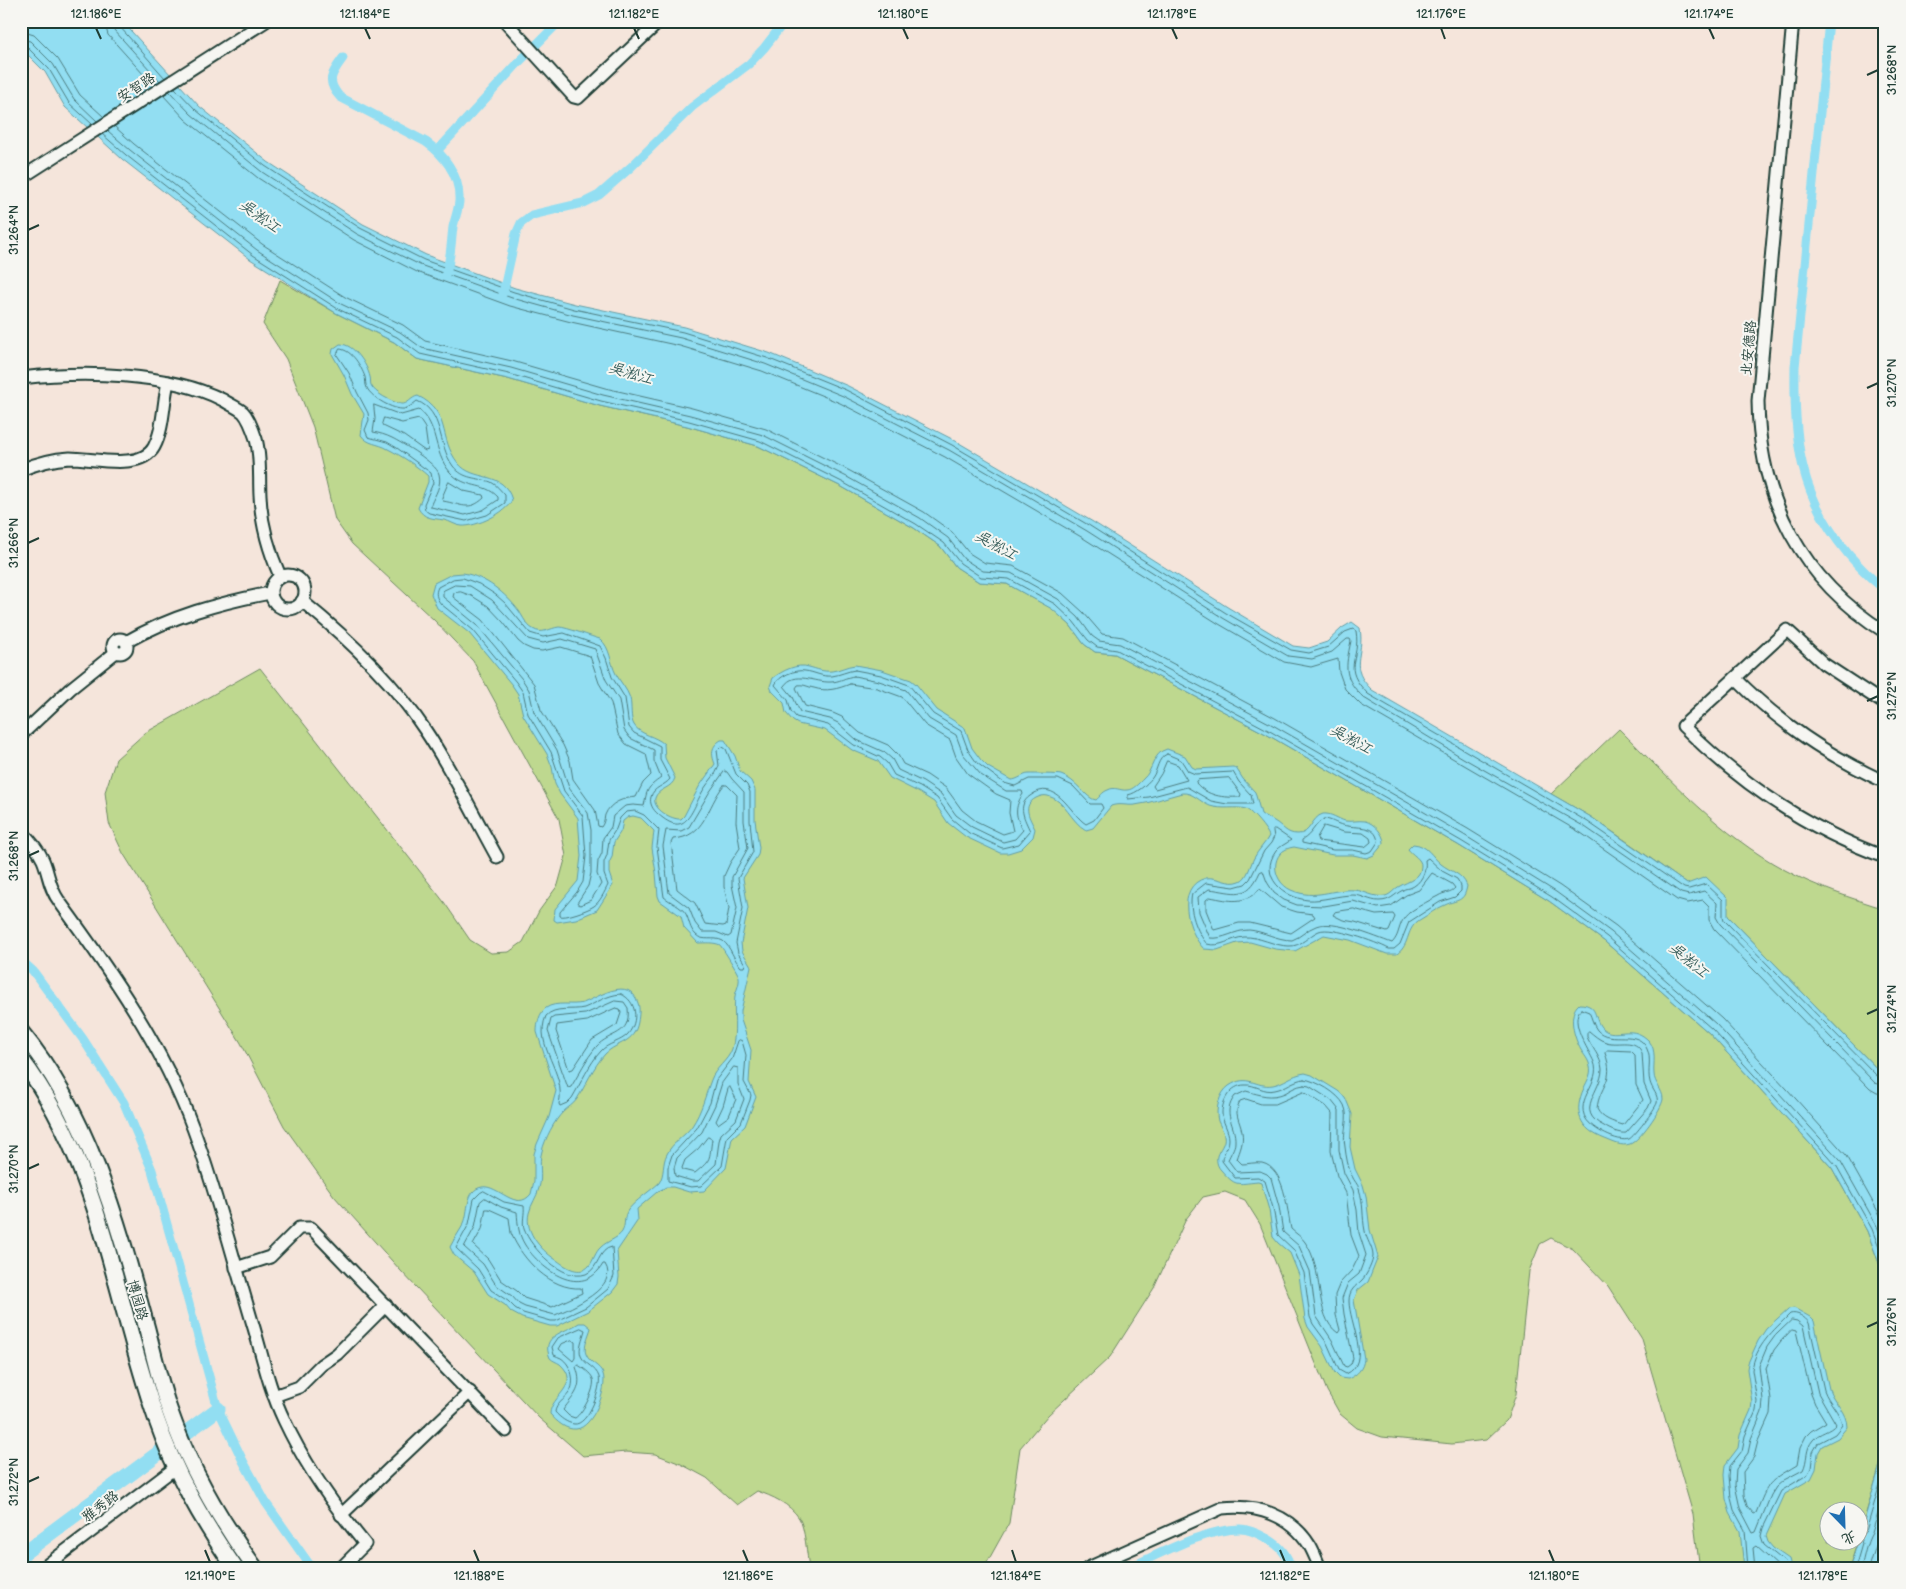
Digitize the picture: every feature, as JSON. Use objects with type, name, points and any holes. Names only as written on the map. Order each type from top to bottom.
[{"type":"main road","name":"博园路","points":[[21,1032],[53,1077],[71,1110],[99,1170],[168,1408],[188,1457],[200,1484],[215,1510],[255,1568]]},
{"type":"main road","name":"博园路","points":[[21,1059],[47,1098],[71,1142],[86,1178],[156,1418],[175,1468],[202,1520],[234,1568]]},
{"type":"street","name":"安智路","points":[[21,178],[266,21]]},
{"type":"street","points":[[505,21],[574,97],[578,98],[660,21]]},
{"type":"street","name":"北安德路","points":[[1793,21],[1758,401],[1758,425],[1762,452],[1774,499],[1784,522],[1806,560],[1835,594],[1851,609],[1885,632]]},
{"type":"street","points":[[21,378],[89,374],[168,382],[209,393],[238,408],[247,418],[256,440],[259,452],[263,524],[280,576]]},
{"type":"street","points":[[21,470],[32,464],[50,460],[71,458],[132,461],[146,456],[155,445],[168,382]]},
{"type":"street","points":[[294,575],[301,580],[305,588],[302,601],[299,605],[290,609],[281,608],[273,602],[270,593],[272,585],[280,576],[294,575]]},
{"type":"street","points":[[21,735],[70,689],[116,652],[113,646],[115,641],[121,639],[126,642],[164,622],[204,608],[270,593]]},
{"type":"street","points":[[302,601],[355,647],[402,699],[436,747],[496,856]]},
{"type":"street","points":[[1885,704],[1824,664],[1787,630],[1684,726],[1704,747],[1766,797],[1828,833],[1885,857]]},
{"type":"street","points":[[1735,678],[1783,723],[1837,757],[1885,782]]},
{"type":"street","points":[[21,831],[29,838],[44,861],[52,891],[79,927],[131,1005],[164,1064],[193,1129],[274,1396],[294,1440],[319,1483],[341,1515],[365,1544],[341,1568]]},
{"type":"street","points":[[236,1268],[266,1260],[299,1228],[311,1228],[506,1431]]},
{"type":"street","points":[[274,1396],[298,1387],[321,1365],[337,1354],[386,1305]]},
{"type":"street","points":[[341,1515],[470,1392]]},
{"type":"street","name":"雅秀路","points":[[43,1568],[175,1468]]},
{"type":"street","points":[[1088,1568],[1222,1508],[1240,1506],[1270,1512],[1294,1527],[1310,1546],[1320,1568]]},
{"type":"green space","points":[[280,280],[336,313],[394,342],[417,359],[508,379],[600,406],[687,426],[758,446],[842,487],[914,528],[940,546],[956,567],[979,582],[1007,584],[1053,609],[1070,625],[1084,644],[1095,652],[1115,654],[1266,734],[1458,845],[1549,901],[1604,941],[1709,1033],[1832,1168],[1867,1231],[1885,1279],[1885,1448],[1868,1506],[1868,1502],[1818,1502],[1818,1552],[1854,1552],[1849,1568],[1701,1568],[1693,1514],[1642,1339],[1608,1286],[1573,1249],[1551,1238],[1540,1244],[1529,1271],[1516,1394],[1507,1420],[1486,1440],[1452,1444],[1382,1437],[1357,1428],[1340,1414],[1327,1391],[1260,1224],[1245,1200],[1225,1192],[1203,1197],[1186,1219],[1154,1288],[1110,1357],[1048,1415],[1020,1448],[1009,1523],[984,1568],[809,1568],[801,1522],[791,1509],[775,1498],[757,1491],[737,1505],[707,1478],[681,1464],[655,1454],[626,1452],[583,1456],[539,1418],[401,1271],[334,1196],[284,1126],[241,1043],[123,853],[109,823],[105,792],[116,759],[145,733],[260,668],[444,902],[470,940],[491,953],[509,952],[523,942],[539,911],[558,885],[566,856],[559,819],[473,661],[434,620],[352,544],[335,520],[313,427],[286,359],[263,324]]},
{"type":"green space","points":[[1619,729],[1697,806],[1761,856],[1809,882],[1885,909],[1885,1077],[1728,916],[1626,841],[1591,817],[1551,794]]},
{"type":"water","name":"吴淞江","points":[[21,21],[122,21],[199,106],[268,162],[363,224],[426,255],[515,288],[575,304],[684,327],[769,353],[848,386],[954,440],[1093,522],[1293,646],[1309,648],[1327,642],[1342,628],[1352,622],[1360,628],[1361,638],[1358,661],[1360,674],[1372,690],[1591,817],[1687,884],[1706,877],[1728,898],[1728,916],[1885,1077],[1885,1279],[1867,1231],[1832,1168],[1709,1033],[1604,941],[1549,901],[1458,845],[1266,734],[1115,654],[1095,652],[1084,644],[1070,625],[1052,609],[1007,584],[979,582],[956,567],[940,546],[914,528],[842,487],[758,446],[687,426],[600,406],[508,379],[417,359],[394,342],[336,313],[250,259],[122,159],[65,107],[45,72],[21,48]]},
{"type":"water","points":[[340,344],[350,347],[363,361],[371,385],[379,394],[401,404],[418,396],[428,402],[440,418],[452,454],[458,463],[472,473],[502,484],[508,490],[512,500],[509,505],[490,518],[468,526],[460,526],[429,517],[420,512],[418,508],[428,482],[428,476],[404,458],[384,447],[367,441],[361,435],[364,414],[332,354],[333,349]]},
{"type":"water","points":[[463,573],[487,582],[501,592],[514,604],[529,626],[536,631],[562,627],[600,639],[604,643],[614,670],[630,698],[634,725],[640,731],[664,744],[665,758],[675,778],[671,784],[659,792],[655,802],[660,810],[668,816],[681,819],[684,816],[699,787],[715,764],[713,750],[715,745],[721,740],[725,740],[735,756],[740,771],[751,781],[755,790],[755,820],[759,848],[758,855],[743,878],[748,908],[741,943],[742,951],[751,966],[741,1011],[741,1020],[751,1050],[749,1082],[756,1097],[745,1126],[732,1138],[726,1168],[704,1191],[689,1192],[666,1187],[637,1209],[638,1220],[617,1251],[618,1284],[612,1292],[588,1311],[557,1326],[550,1326],[522,1318],[511,1312],[505,1305],[488,1294],[474,1272],[454,1255],[450,1247],[466,1218],[470,1197],[477,1189],[488,1187],[519,1200],[525,1199],[531,1194],[534,1181],[534,1154],[549,1117],[556,1091],[537,1032],[540,1016],[550,1006],[583,1003],[613,990],[621,989],[628,990],[634,995],[639,1008],[638,1022],[633,1034],[610,1050],[601,1059],[577,1099],[553,1125],[545,1141],[541,1156],[540,1183],[529,1213],[529,1228],[536,1241],[546,1253],[569,1268],[581,1270],[589,1266],[601,1247],[622,1232],[628,1210],[659,1183],[665,1157],[675,1143],[689,1130],[701,1109],[715,1072],[728,1057],[732,1049],[735,996],[739,977],[720,945],[698,943],[684,928],[681,916],[660,901],[652,848],[654,831],[641,818],[633,816],[623,821],[621,831],[614,842],[612,857],[609,863],[609,873],[613,885],[597,910],[576,919],[557,922],[554,920],[555,909],[578,881],[581,856],[578,818],[555,784],[547,754],[523,715],[518,694],[512,685],[469,633],[437,608],[431,594],[434,583],[452,574]]},
{"type":"water","points":[[855,665],[882,670],[911,680],[937,710],[965,728],[972,748],[988,767],[1011,780],[1029,774],[1061,775],[1067,777],[1092,799],[1096,800],[1104,792],[1111,789],[1129,790],[1134,788],[1147,775],[1158,754],[1167,749],[1185,756],[1192,767],[1196,769],[1236,768],[1255,792],[1261,814],[1290,833],[1302,834],[1319,816],[1326,814],[1345,821],[1368,822],[1375,826],[1380,833],[1384,843],[1374,855],[1367,858],[1353,855],[1333,855],[1294,847],[1286,849],[1280,854],[1276,866],[1280,880],[1284,886],[1291,890],[1300,893],[1316,894],[1355,890],[1377,896],[1387,895],[1419,874],[1421,863],[1408,849],[1413,844],[1422,846],[1441,864],[1459,875],[1467,886],[1466,891],[1459,900],[1439,908],[1416,923],[1412,927],[1404,946],[1397,954],[1387,954],[1350,940],[1324,935],[1295,951],[1275,949],[1250,942],[1237,943],[1217,950],[1204,949],[1198,942],[1189,922],[1187,900],[1190,890],[1196,883],[1206,878],[1236,882],[1245,877],[1256,855],[1269,836],[1249,811],[1242,808],[1210,806],[1193,796],[1182,793],[1141,804],[1111,806],[1093,828],[1086,830],[1054,798],[1042,796],[1031,801],[1028,808],[1029,816],[1035,829],[1033,837],[1021,849],[1000,853],[966,837],[948,823],[934,802],[890,778],[878,761],[852,750],[825,730],[798,724],[793,721],[786,713],[784,703],[772,691],[770,686],[773,678],[785,670],[795,667],[804,666],[829,671]]},
{"type":"water","points":[[1579,1004],[1591,1007],[1594,1010],[1601,1028],[1611,1032],[1637,1033],[1649,1041],[1653,1049],[1654,1077],[1662,1093],[1662,1104],[1650,1124],[1630,1144],[1617,1144],[1596,1135],[1584,1125],[1581,1119],[1579,1105],[1590,1070],[1589,1062],[1576,1039],[1573,1026],[1573,1014]]},
{"type":"water","points":[[1305,1073],[1312,1075],[1345,1097],[1352,1114],[1350,1147],[1355,1169],[1366,1196],[1370,1230],[1378,1257],[1368,1282],[1358,1290],[1354,1300],[1364,1359],[1359,1371],[1348,1379],[1340,1378],[1335,1373],[1322,1346],[1308,1327],[1305,1319],[1299,1275],[1290,1253],[1273,1237],[1269,1210],[1261,1183],[1241,1184],[1233,1182],[1220,1169],[1217,1162],[1217,1156],[1224,1138],[1217,1117],[1218,1107],[1220,1097],[1226,1089],[1241,1081],[1273,1085]]},
{"type":"water","points":[[1794,1308],[1814,1321],[1829,1389],[1843,1412],[1847,1427],[1838,1438],[1822,1446],[1818,1453],[1816,1469],[1811,1479],[1785,1494],[1766,1536],[1773,1548],[1789,1559],[1791,1567],[1744,1568],[1740,1531],[1730,1513],[1726,1499],[1725,1465],[1738,1448],[1740,1435],[1751,1410],[1752,1402],[1747,1369],[1748,1363],[1766,1329],[1788,1309]]},
{"type":"water","points":[[579,1323],[585,1323],[591,1328],[585,1351],[587,1357],[602,1371],[604,1380],[601,1397],[593,1415],[582,1427],[572,1429],[562,1425],[550,1414],[551,1408],[567,1384],[568,1378],[566,1371],[560,1364],[550,1358],[548,1344],[555,1336]]},
{"type":"water","points":[[1885,1448],[1885,1568],[1849,1568],[1855,1552],[1868,1552],[1868,1507]]},
{"type":"waterway","points":[[438,150],[520,61],[560,21]]},
{"type":"waterway","points":[[503,293],[516,234],[521,223],[532,215],[583,203],[599,195],[631,167],[692,107],[749,64],[785,21]]},
{"type":"waterway","points":[[1829,21],[1795,367],[1798,443],[1810,489],[1819,511],[1832,533],[1849,555],[1870,577],[1885,589]]},
{"type":"waterway","points":[[343,58],[333,73],[331,82],[340,97],[426,142],[438,152],[453,173],[458,189],[459,201],[446,273]]},
{"type":"waterway","points":[[21,960],[33,971],[83,1039],[124,1103],[152,1170],[218,1409],[266,1503],[312,1568]]},
{"type":"waterway","points":[[21,1555],[218,1409]]},
{"type":"waterway","points":[[1128,1568],[1212,1533],[1240,1529],[1258,1534],[1276,1545],[1285,1555],[1291,1568]]}]
